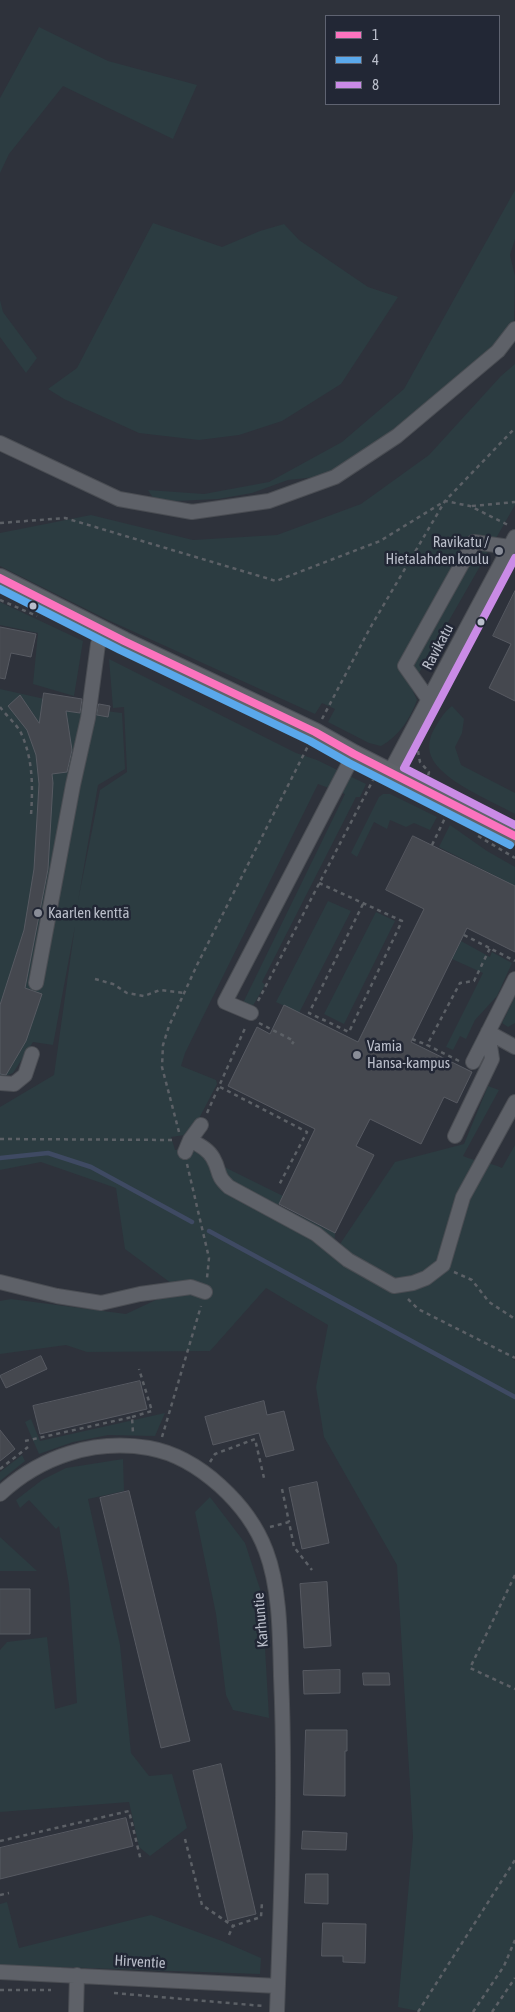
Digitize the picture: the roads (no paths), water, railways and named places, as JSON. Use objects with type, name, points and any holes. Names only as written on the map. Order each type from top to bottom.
[{"type":"main road","points":[[0,578],[124,641],[315,732],[354,754],[515,836]]},
{"type":"street","points":[[0,443],[119,499],[192,512],[269,501],[335,477],[397,436],[498,350],[515,329]]},
{"type":"street","points":[[429,700],[405,666],[474,542],[513,542]]},
{"type":"street","name":"Ravikatu","points":[[390,772],[513,542]]},
{"type":"street","points":[[36,983],[73,785],[88,718],[98,644]]},
{"type":"street","points":[[250,1016],[226,1002],[354,754]]},
{"type":"street","points":[[473,1062],[515,979]]},
{"type":"street","points":[[488,1032],[515,1047]]},
{"type":"street","points":[[455,1136],[492,1059],[488,1032]]},
{"type":"street","points":[[0,1083],[14,1084],[25,1075],[32,1054]]},
{"type":"street","points":[[201,1125],[186,1144],[206,1149],[214,1159],[220,1178],[229,1186],[316,1234],[348,1260],[394,1286],[426,1278],[443,1264],[463,1197],[515,1102]]},
{"type":"street","points":[[0,1282],[57,1296],[102,1303],[140,1294],[191,1287],[205,1292]]},
{"type":"street","name":"Karhuntie","points":[[0,1494],[21,1476],[45,1462],[75,1451],[98,1446],[134,1446],[173,1455],[203,1473],[241,1505],[257,1530],[267,1552],[276,1595],[284,1729],[278,2009]]},
{"type":"street","name":"Hirventie","points":[[0,1972],[278,1986]]},
{"type":"street","points":[[76,2012],[77,1975]]},
{"type":"waterway","points":[[0,1158],[48,1153],[91,1167],[192,1222]]},
{"type":"waterway","points":[[209,1231],[515,1397]]},
{"type":"place","name":"Ravikatu / Hietalahden koulu","points":[[499,551]]},
{"type":"place","name":"Kaarlen kenttä","points":[[38,913]]},
{"type":"place","name":"Vamia Hansa-kampus","points":[[357,1055]]}]
